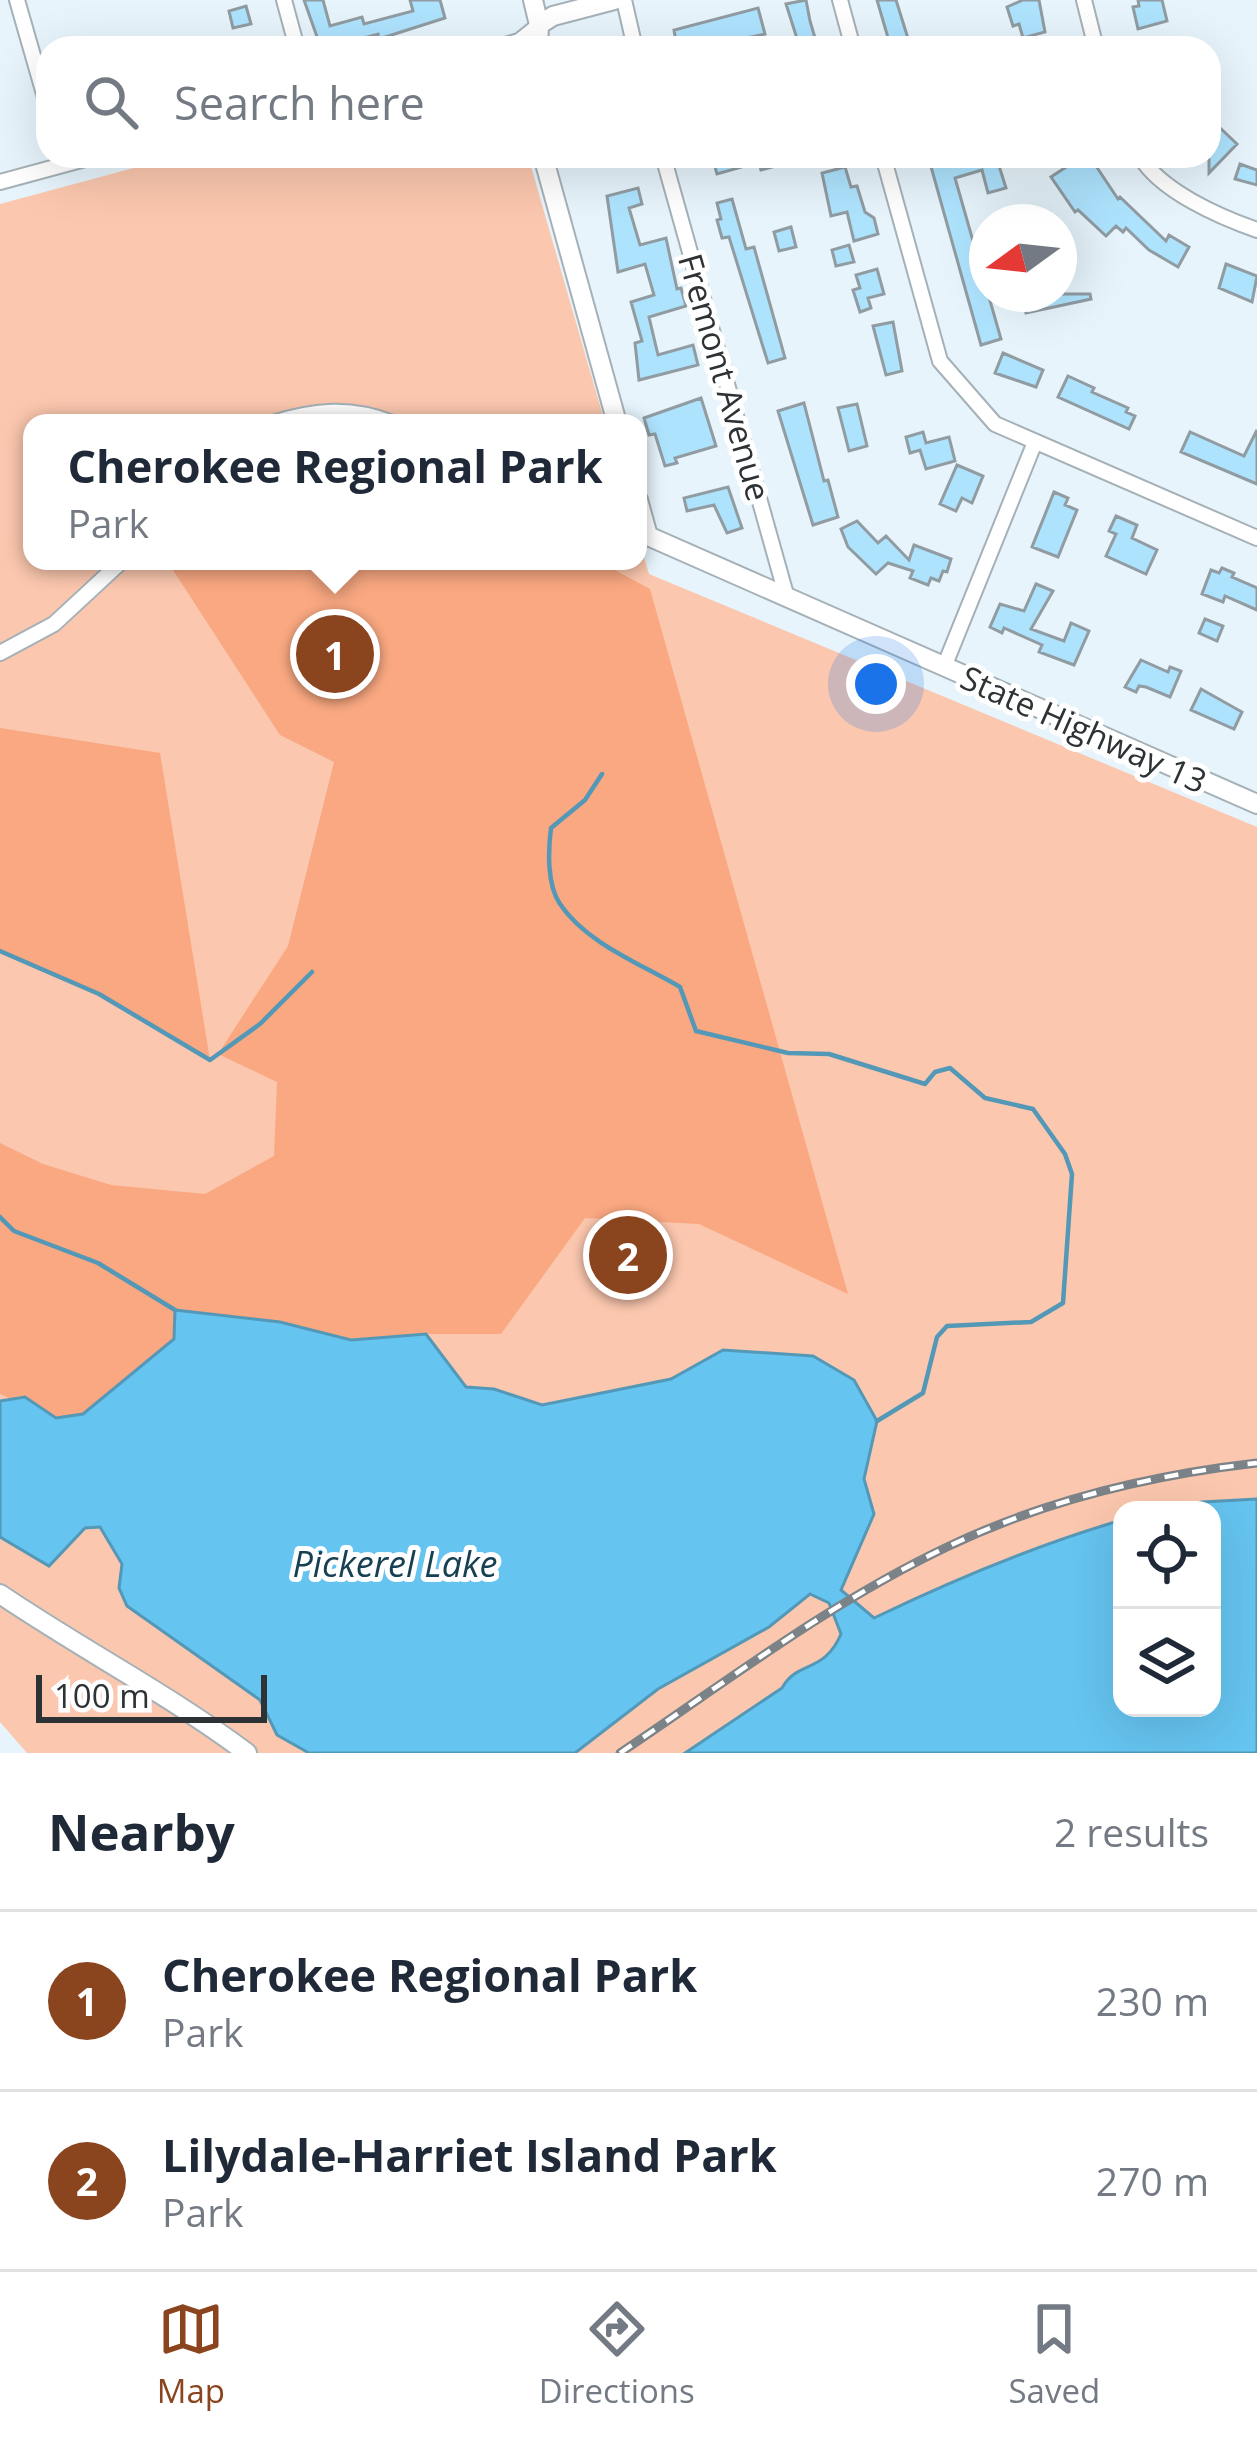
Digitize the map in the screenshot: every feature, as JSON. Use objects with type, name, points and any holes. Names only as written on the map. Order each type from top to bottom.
[{"type":"street","points":[[17,0],[36,66]]},
{"type":"street","points":[[284,0],[294,36]]},
{"type":"street","points":[[533,0],[539,36]]},
{"type":"street","points":[[525,36],[553,16],[614,0]]},
{"type":"street","points":[[624,0],[632,36]]},
{"type":"street","points":[[840,0],[850,36]]},
{"type":"street","points":[[1084,0],[1093,36]]},
{"type":"street","points":[[0,182],[40,168]]},
{"type":"street","points":[[546,168],[615,414]]},
{"type":"street","name":"Fremont Avenue","points":[[666,168],[787,598]]},
{"type":"street","points":[[886,168],[940,361],[995,424],[1257,538]]},
{"type":"street","points":[[1146,168],[1217,215],[1257,230]]},
{"type":"street","points":[[301,414],[317,409],[372,414]]},
{"type":"street","points":[[944,667],[1035,442]]},
{"type":"street","name":"State Highway 13","points":[[647,536],[1257,804]]},
{"type":"street","points":[[0,652],[54,624],[112,570]]},
{"type":"street","points":[[0,1594],[247,1753]]},
{"type":"shaded area","points":[[134,168],[531,168],[602,414],[23,414],[23,570],[647,567],[649,574],[1257,827],[1257,1753],[27,1753],[0,1722],[0,204]]},
{"type":"shaded area","points":[[173,570],[615,570],[650,589],[848,1294],[699,1224],[585,1218],[501,1334],[351,1340],[280,1322],[175,1310],[174,1339],[83,1414],[56,1418],[0,1394],[0,1143],[43,1164],[111,1185],[205,1194],[274,1156],[277,1082],[218,1054],[288,946],[334,762],[280,735]]},
{"type":"shaded area","points":[[0,728],[160,753],[210,1060],[99,994],[0,951]]},
{"type":"water","name":"Pickerel Lake","points":[[175,1310],[280,1322],[351,1340],[426,1334],[466,1387],[494,1389],[542,1405],[671,1379],[723,1350],[813,1356],[854,1380],[877,1421],[864,1479],[874,1514],[841,1590],[874,1618],[996,1564],[1113,1523],[1113,1717],[1221,1717],[1220,1501],[1257,1499],[1257,1753],[685,1753],[834,1647],[841,1634],[829,1603],[810,1594],[769,1627],[658,1689],[575,1753],[309,1753],[277,1735],[260,1700],[127,1606],[119,1588],[122,1564],[100,1527],[85,1528],[49,1566],[0,1537],[0,1401],[25,1397],[56,1418],[83,1414],[174,1339]]},
{"type":"building","points":[[304,0],[323,0],[330,26],[362,17],[364,24],[413,11],[410,0],[440,0],[445,18],[388,36],[317,36]]},
{"type":"building","points":[[806,0],[814,36],[796,36],[786,4]]},
{"type":"building","points":[[877,0],[896,0],[907,36],[888,36]]},
{"type":"building","points":[[1039,0],[1045,32],[1022,36],[1019,24],[1013,26],[1007,7]]},
{"type":"building","points":[[1138,0],[1162,0],[1167,21],[1138,29],[1133,7],[1139,6]]},
{"type":"building","points":[[246,6],[251,24],[233,28],[229,11]]},
{"type":"building","points":[[758,8],[765,34],[675,36],[674,30]]},
{"type":"building","points":[[1221,129],[1237,144],[1221,161]]},
{"type":"building","points":[[1240,164],[1257,170],[1257,185],[1235,179]]},
{"type":"building","points":[[845,168],[878,234],[854,241],[847,212],[831,216],[822,173]]},
{"type":"building","points":[[931,168],[1000,168],[1006,188],[988,193],[982,170],[955,178],[969,227],[969,302]]},
{"type":"building","points":[[1065,168],[1097,168],[1118,199],[1166,241],[1169,235],[1189,247],[1178,267],[1149,250],[1126,228],[1123,232],[1116,226],[1106,236],[1077,211],[1077,204],[1070,204],[1051,177]]},
{"type":"building","points":[[638,188],[642,204],[629,208],[640,245],[666,238],[677,289],[681,288],[686,306],[649,317],[658,355],[693,345],[698,365],[639,380],[635,343],[642,341],[631,302],[654,295],[645,264],[618,272],[607,196]]},
{"type":"building","points":[[732,199],[746,249],[754,247],[785,358],[768,363],[729,237],[722,238],[717,220],[721,219],[717,203]]},
{"type":"building","points":[[791,227],[796,247],[779,251],[774,232]]},
{"type":"building","points":[[849,245],[854,262],[836,266],[832,250]]},
{"type":"building","points":[[1226,264],[1257,276],[1252,302],[1219,288]]},
{"type":"building","points":[[877,269],[884,294],[868,298],[871,308],[860,312],[853,290],[860,288],[856,275]]},
{"type":"building","points":[[972,312],[993,312],[1001,339],[981,345]]},
{"type":"building","points":[[893,322],[902,371],[886,375],[873,326]]},
{"type":"building","points":[[1003,353],[1043,370],[1036,387],[995,373]]},
{"type":"building","points":[[1068,376],[1128,408],[1126,412],[1135,416],[1129,429],[1058,397]]},
{"type":"building","points":[[701,398],[716,446],[675,458],[677,463],[665,466],[655,434],[649,435],[647,417]]},
{"type":"building","points":[[804,403],[838,517],[813,525],[778,411]]},
{"type":"building","points":[[857,404],[867,446],[849,451],[838,408]]},
{"type":"building","points":[[1257,430],[1257,484],[1181,452],[1190,432],[1244,456]]},
{"type":"building","points":[[923,432],[926,443],[949,437],[955,461],[926,469],[920,450],[910,453],[906,437]]},
{"type":"building","points":[[957,465],[983,476],[972,503],[962,498],[956,511],[940,504]]},
{"type":"building","points":[[728,487],[742,528],[727,533],[714,505],[687,511],[684,498]]},
{"type":"building","points":[[1054,492],[1068,498],[1065,505],[1077,510],[1058,557],[1032,547]]},
{"type":"building","points":[[1116,516],[1137,525],[1132,538],[1157,550],[1146,574],[1106,556],[1116,534],[1109,531]]},
{"type":"building","points":[[857,521],[878,543],[886,536],[909,560],[914,545],[951,559],[947,572],[943,571],[939,581],[931,578],[928,585],[910,578],[913,571],[888,563],[876,574],[848,547],[841,529]]},
{"type":"building","points":[[1222,568],[1257,588],[1257,610],[1225,596],[1223,602],[1202,594],[1211,570],[1219,573]]},
{"type":"building","points":[[1036,584],[1053,591],[1031,629],[1064,641],[1071,623],[1089,631],[1074,665],[1039,652],[1042,645],[1004,628],[1002,633],[990,627],[1000,604],[1024,611]]},
{"type":"building","points":[[1205,619],[1223,626],[1217,641],[1199,633]]},
{"type":"building","points":[[1141,660],[1168,672],[1170,667],[1181,671],[1170,697],[1146,687],[1139,686],[1136,692],[1125,687]]},
{"type":"building","points":[[1201,689],[1242,712],[1234,729],[1191,710]]},
{"type":"waterway","points":[[602,774],[585,800],[551,828],[550,868],[556,896],[584,930],[680,987],[696,1031],[788,1053],[829,1054],[925,1084],[935,1072],[950,1068],[985,1098],[1033,1109],[1065,1154],[1072,1174],[1063,1303],[1031,1322],[947,1326],[937,1337],[923,1393],[877,1421]]},
{"type":"waterway","points":[[0,951],[99,994],[210,1060],[260,1024],[312,972]]},
{"type":"waterway","points":[[0,1217],[14,1231],[98,1263],[175,1310]]},
{"type":"railway","points":[[620,1753],[821,1618],[947,1547],[1021,1516],[1098,1492],[1257,1463]]},
{"type":"place","name":"Cherokee Regional Park","points":[[335,654]]},
{"type":"place","name":"Lilydale-Harriet Island Park","points":[[628,1255]]}]
